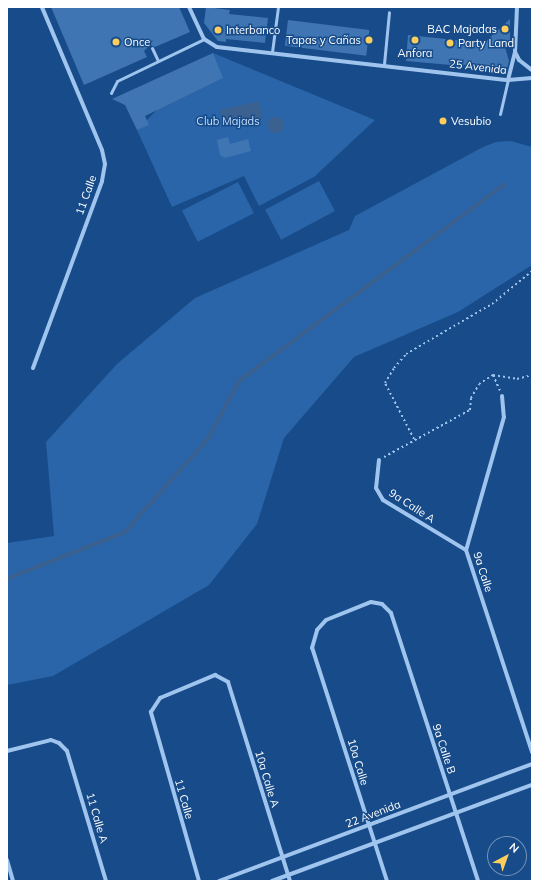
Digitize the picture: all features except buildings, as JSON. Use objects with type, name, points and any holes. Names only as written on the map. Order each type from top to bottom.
[{"type":"street","name":"11 Calle","points":[[33,368],[102,181],[105,164],[102,150],[42,7]]},
{"type":"street","points":[[189,7],[204,39]]},
{"type":"street","points":[[508,80],[515,52],[517,7]]},
{"type":"street","name":"25 Avenida","points":[[204,39],[217,47],[384,64],[508,80],[532,78]]},
{"type":"street","points":[[515,52],[519,60],[532,70]]},
{"type":"street","name":"9a Calle","points":[[502,396],[504,417],[466,550],[532,752]]},
{"type":"street","name":"9a Calle A","points":[[379,460],[376,488],[383,500],[466,550]]},
{"type":"street","name":"9a Calle B","points":[[312,648],[317,630],[326,620],[371,602],[378,602],[389,610],[395,622],[449,795],[478,881]]},
{"type":"street","name":"10a Calle","points":[[312,648],[387,881]]},
{"type":"street","name":"10a Calle A","points":[[152,721],[152,709],[160,698],[215,675],[228,682],[290,881]]},
{"type":"street","name":"11 Calle","points":[[152,721],[199,881]]},
{"type":"street","name":"11 Calle A","points":[[7,751],[46,741],[56,741],[67,751],[106,881]]},
{"type":"street","name":"22 Avenida","points":[[220,881],[532,764]]},
{"type":"street","points":[[272,881],[532,785]]},
{"type":"street","points":[[7,860],[13,881]]},
{"type":"lane","points":[[272,52],[278,7]]},
{"type":"lane","points":[[384,64],[389,12]]},
{"type":"lane","points":[[111,93],[116,82],[204,39]]},
{"type":"lane","points":[[152,48],[158,61]]},
{"type":"lane","points":[[500,114],[505,98],[508,80]]},
{"type":"path","points":[[414,439],[385,383],[394,368],[406,354],[492,304],[532,271]]},
{"type":"path","points":[[493,375],[502,396]]},
{"type":"path","points":[[379,460],[414,439],[470,410],[471,398],[479,384],[493,375],[517,379],[532,375]]},
{"type":"green space","name":"Club Majads","points":[[213,53],[375,120],[314,177],[259,206],[244,176],[172,207],[137,130]]},
{"type":"green space","points":[[511,141],[532,147],[532,265],[458,312],[354,357],[284,438],[257,524],[209,585],[53,676],[7,685],[7,543],[54,536],[46,442],[117,364],[195,298],[349,230],[355,216],[483,147],[496,142]]},
{"type":"green space","points":[[319,181],[335,211],[281,240],[265,210]]},
{"type":"green space","points":[[238,182],[254,213],[198,242],[182,211]]},
{"type":"shaded area","points":[[259,101],[263,118],[224,127],[220,110]]},
{"type":"shaded area","points":[[273,117],[279,117],[284,122],[282,131],[279,133],[273,133],[268,128],[268,122]]},
{"type":"waterway","points":[[7,579],[125,532],[208,439],[239,381],[504,185]]},
{"type":"place","name":"BAC Majadas","points":[[505,29]]},
{"type":"place","name":"Interbanco","points":[[218,30]]},
{"type":"place","name":"Tapas y Cañas","points":[[369,40]]},
{"type":"place","name":"Anfora","points":[[415,40]]},
{"type":"place","name":"Once","points":[[116,42]]},
{"type":"place","name":"Party Land","points":[[450,43]]},
{"type":"place","name":"Vesubio","points":[[443,121]]}]
